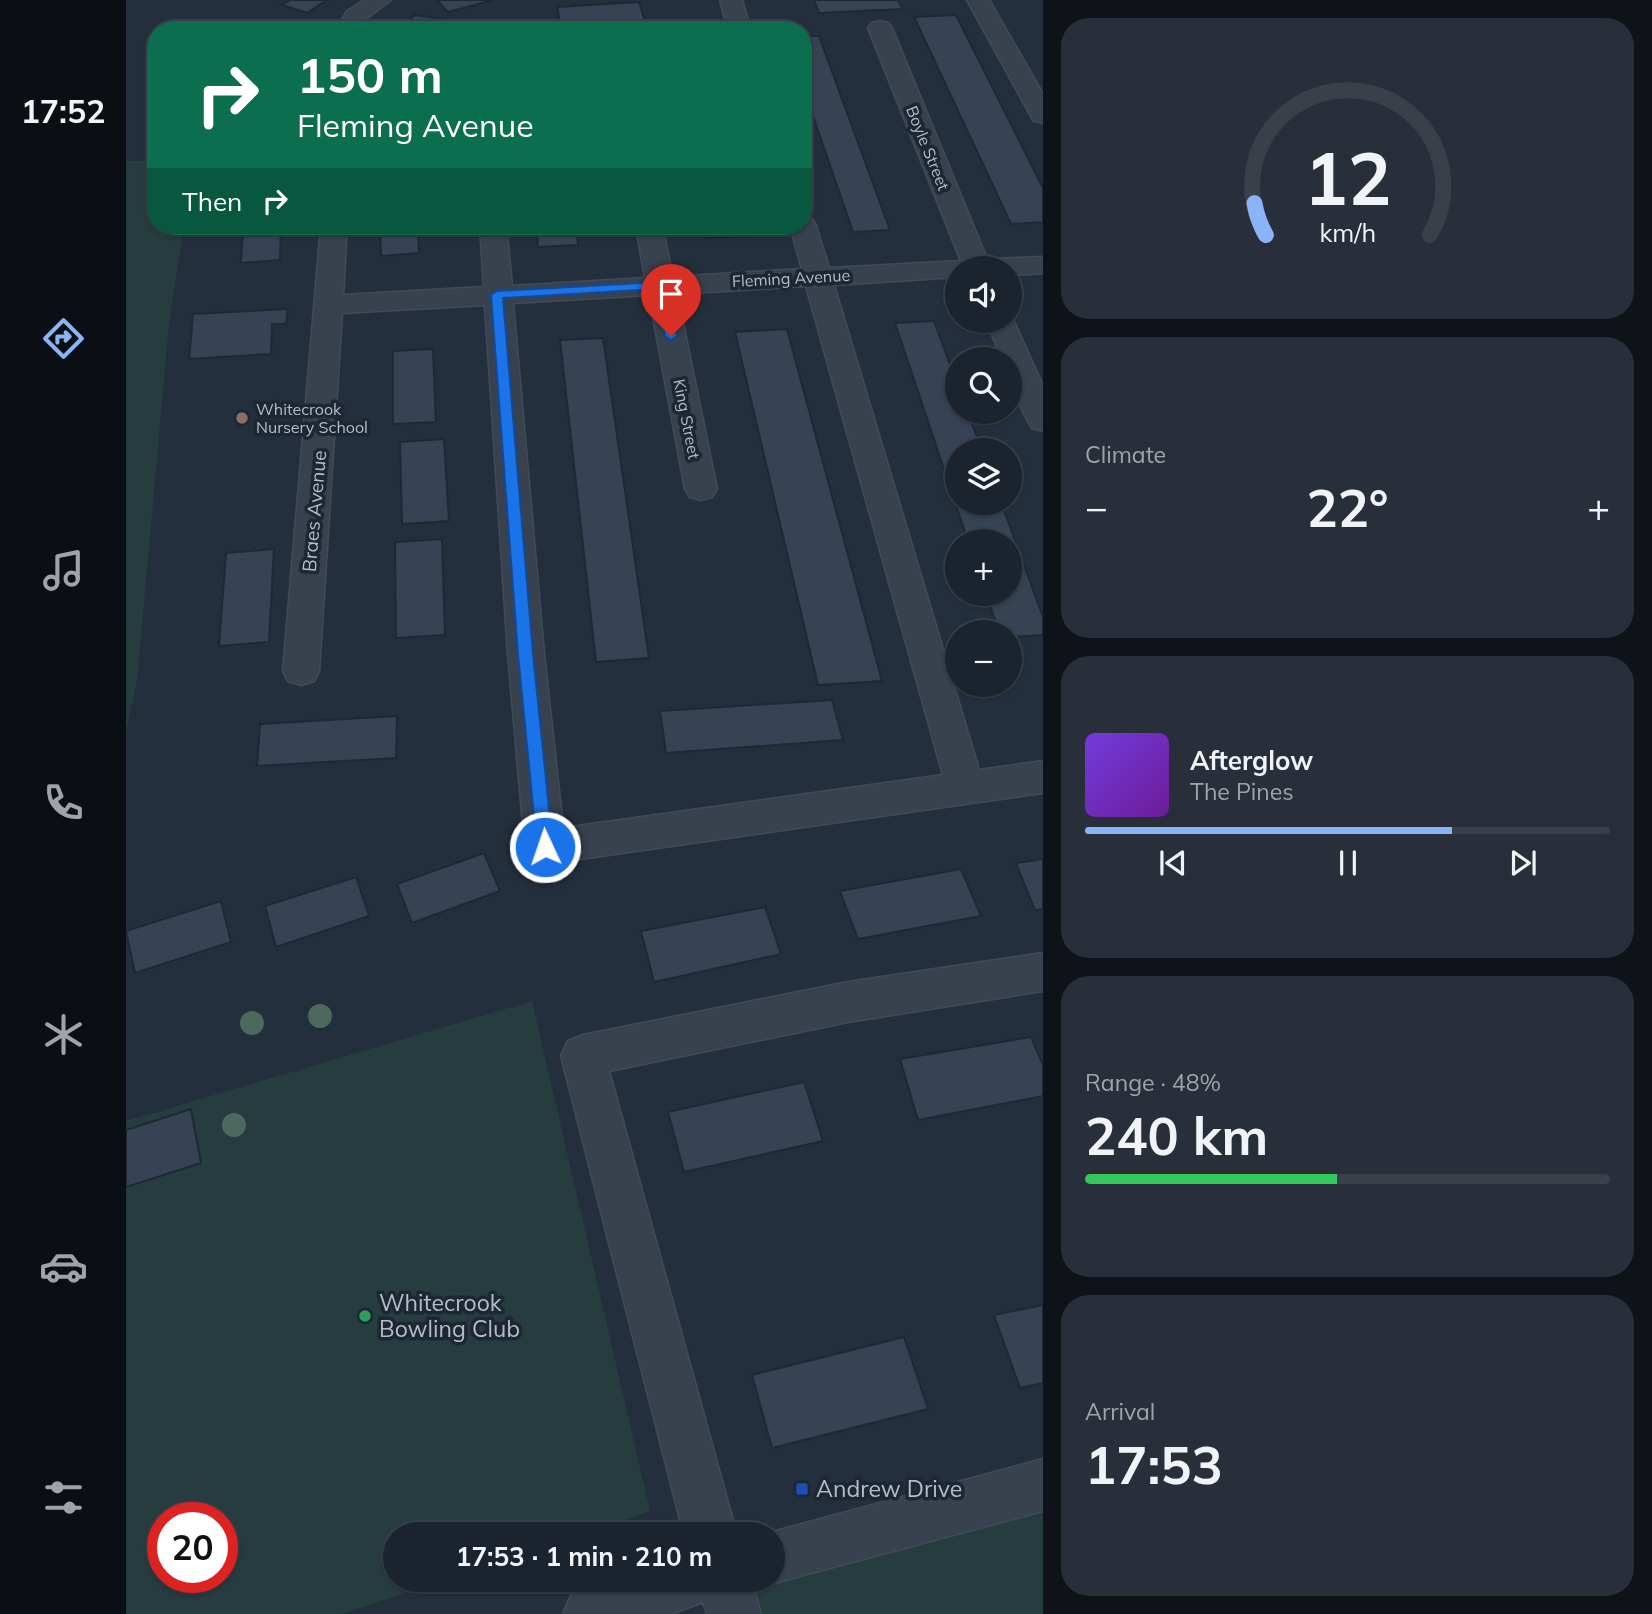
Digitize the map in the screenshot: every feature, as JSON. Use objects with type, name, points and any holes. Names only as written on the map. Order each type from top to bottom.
[{"type":"street","points":[[352,21],[355,16],[380,0]]},
{"type":"street","points":[[731,0],[737,21]]},
{"type":"street","points":[[978,0],[1043,116]]},
{"type":"street","name":"Boyle Street","points":[[880,28],[975,256]]},
{"type":"street","name":"Braes Avenue","points":[[301,671],[334,235]]},
{"type":"street","points":[[494,235],[526,654],[545,847],[1043,777]]},
{"type":"street","name":"King Street","points":[[651,235],[701,489]]},
{"type":"street","points":[[806,235],[966,789]]},
{"type":"street","points":[[1022,266],[1043,265]]},
{"type":"street","name":"Fleming Avenue","points":[[330,305],[945,270]]},
{"type":"street","points":[[1006,333],[1043,421]]},
{"type":"street","points":[[708,1522],[583,1056],[848,1002],[1043,972]]},
{"type":"street","points":[[785,1553],[1043,1485]]},
{"type":"street","points":[[590,1614],[656,1592]]},
{"type":"street","points":[[728,1592],[734,1614]]},
{"type":"green space","points":[[126,161],[147,161],[147,235],[183,235],[169,324],[137,681],[126,731]]},
{"type":"green space","name":"Whitecrook Bowling Club","points":[[532,1001],[650,1511],[618,1522],[383,1522],[383,1592],[407,1592],[342,1614],[126,1614],[126,1121]]},
{"type":"green space","points":[[1043,1485],[1043,1614],[734,1614],[728,1592],[785,1592],[785,1553]]},
{"type":"building","points":[[290,0],[327,0],[307,13],[282,5]]},
{"type":"building","points":[[437,0],[493,0],[448,12]]},
{"type":"building","points":[[814,0],[898,0],[903,9],[819,13]]},
{"type":"building","points":[[639,2],[645,21],[560,21],[557,7]]},
{"type":"building","points":[[414,15],[444,19],[443,21],[410,21]]},
{"type":"building","points":[[956,15],[1043,188],[1043,222],[1011,224],[914,17]]},
{"type":"building","points":[[812,36],[819,36],[890,230],[853,232],[812,113]]},
{"type":"building","points":[[243,235],[281,235],[280,260],[241,263]]},
{"type":"building","points":[[380,235],[418,235],[419,253],[381,256]]},
{"type":"building","points":[[537,235],[577,235],[578,245],[538,247]]},
{"type":"building","points":[[703,235],[754,236],[704,238]]},
{"type":"building","points":[[288,309],[286,324],[272,324],[271,354],[189,359],[193,314]]},
{"type":"building","points":[[934,321],[945,351],[945,424],[972,424],[977,438],[945,438],[945,472],[895,323]]},
{"type":"building","points":[[787,329],[882,681],[818,685],[735,332]]},
{"type":"building","points":[[603,338],[649,658],[596,662],[560,340]]},
{"type":"building","points":[[433,349],[436,422],[393,424],[393,351]]},
{"type":"building","points":[[444,439],[449,521],[402,524],[400,442]]},
{"type":"building","points":[[959,515],[1006,515],[1011,529],[964,529]]},
{"type":"building","points":[[442,539],[445,635],[396,638],[395,542]]},
{"type":"building","points":[[274,549],[269,642],[219,646],[226,553]]},
{"type":"building","points":[[1022,560],[1043,617],[1043,635],[1022,636],[1022,620],[995,620],[990,606],[1022,606]]},
{"type":"building","points":[[832,700],[843,740],[666,753],[660,711]]},
{"type":"building","points":[[397,716],[396,758],[257,766],[260,724]]},
{"type":"building","points":[[484,853],[500,891],[412,923],[397,884]]},
{"type":"building","points":[[1043,859],[1043,909],[1035,910],[1016,863]]},
{"type":"building","points":[[961,869],[981,916],[858,939],[840,891]]},
{"type":"building","points":[[356,877],[369,916],[276,947],[265,906]]},
{"type":"building","points":[[221,901],[231,942],[135,973],[126,931]]},
{"type":"building","points":[[765,907],[781,954],[654,982],[641,931]]},
{"type":"building","points":[[1031,1037],[1043,1065],[1043,1096],[918,1120],[900,1059]]},
{"type":"building","points":[[804,1082],[823,1141],[684,1172],[668,1112]]},
{"type":"building","points":[[191,1109],[201,1163],[126,1187],[126,1130]]},
{"type":"building","points":[[1043,1305],[1043,1383],[1020,1388],[994,1315]]},
{"type":"building","points":[[904,1337],[928,1409],[772,1448],[752,1375]]},
{"type":"place","name":"Whitecrook Nursery School","points":[[242,418]]},
{"type":"place","name":"Whitecrook Bowling Club","points":[[365,1316]]},
{"type":"place","name":"Andrew Drive","points":[[802,1489]]},
{"type":"route","points":[[545,847],[526,654],[497,295],[661,285],[671,336]]}]
